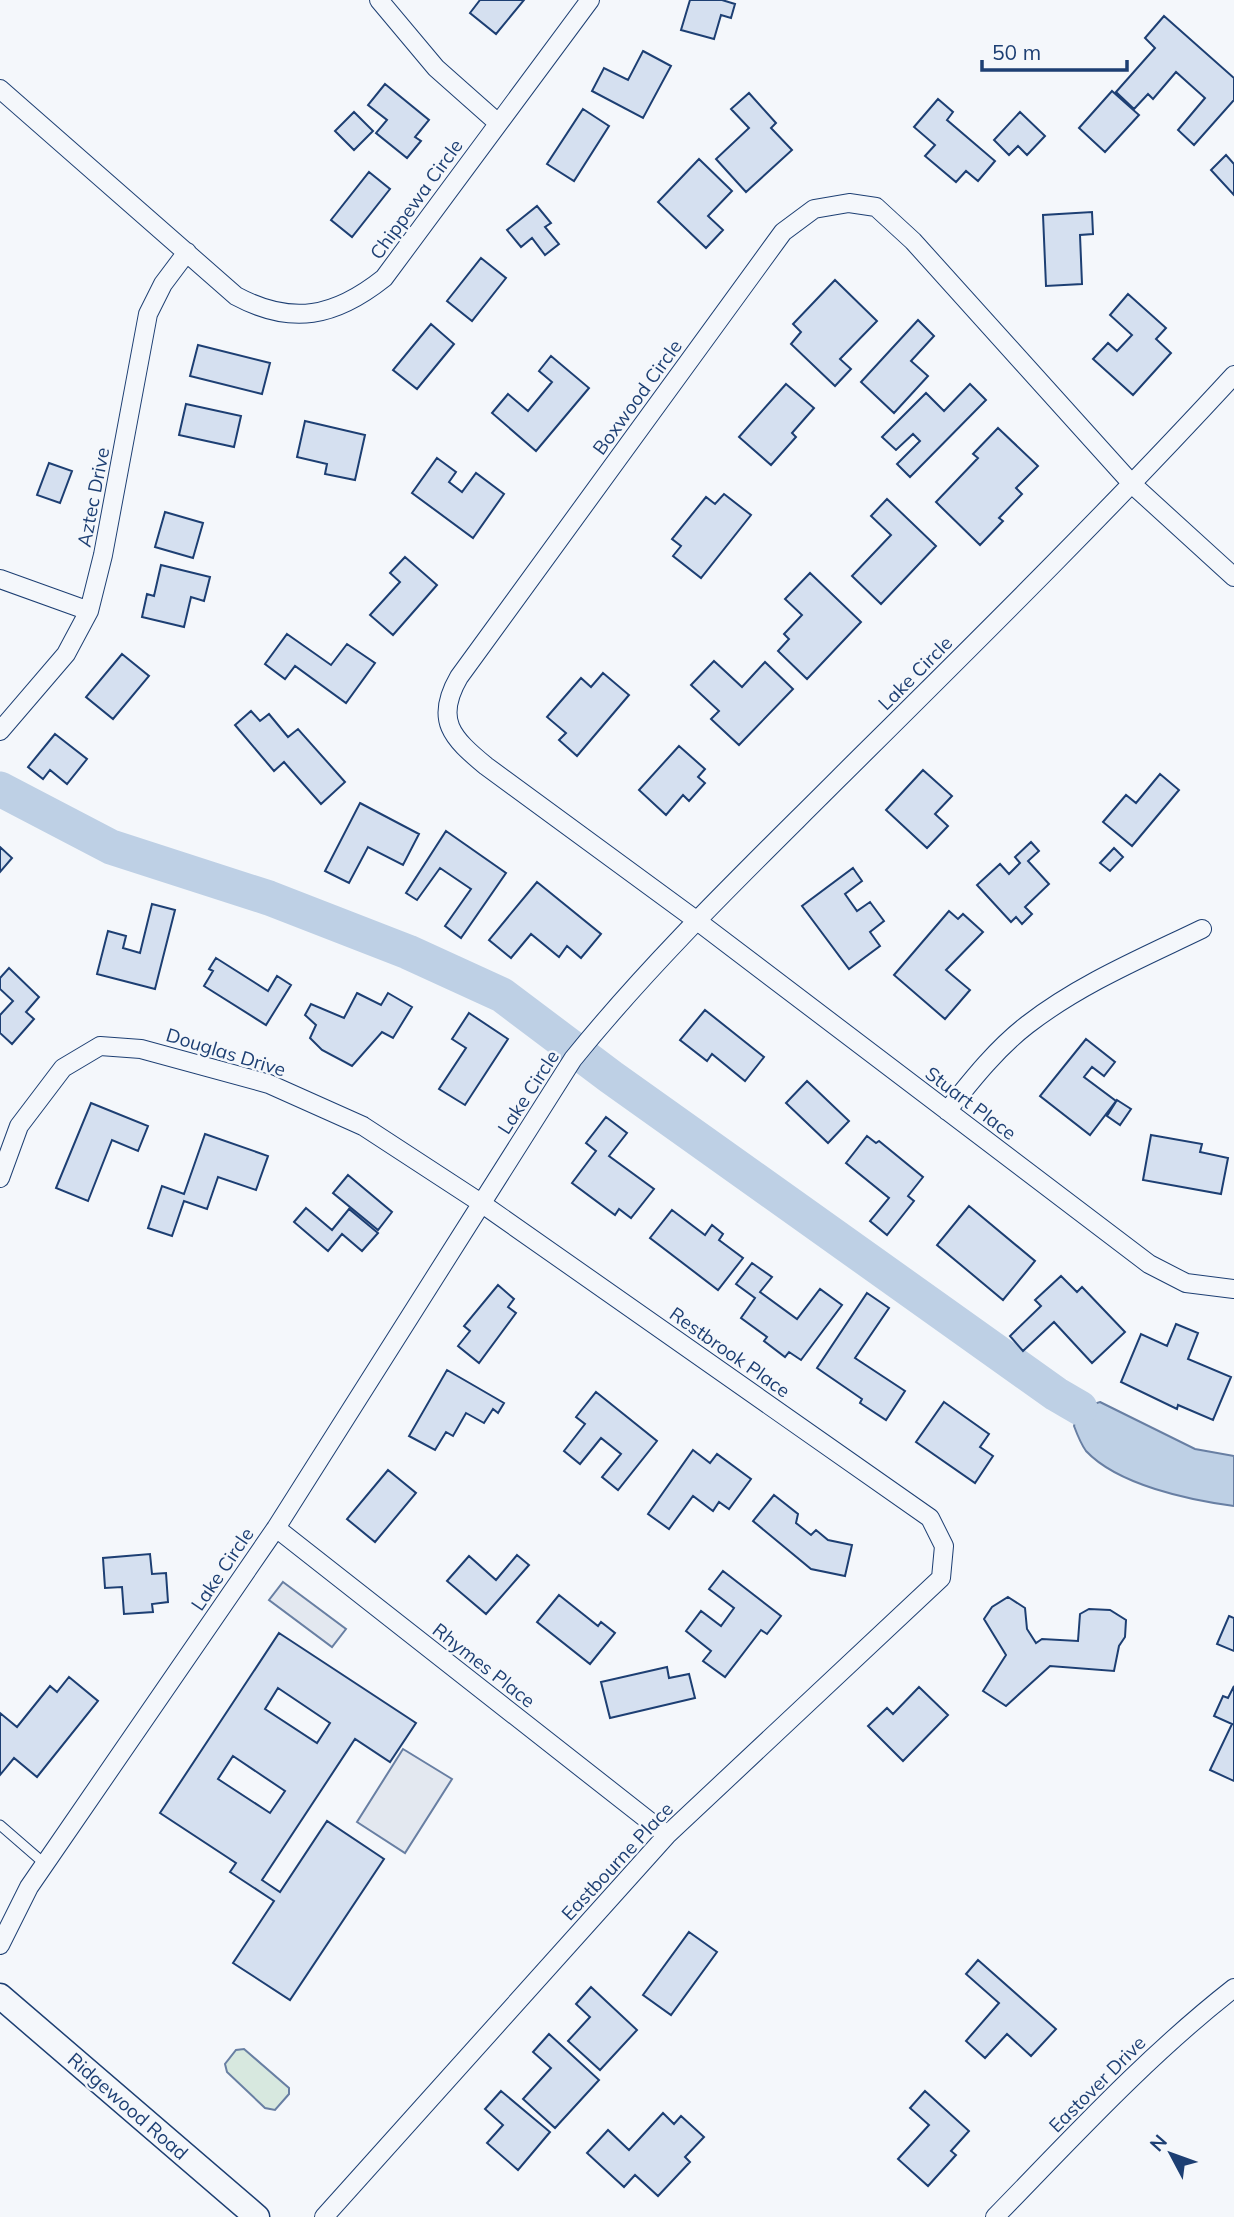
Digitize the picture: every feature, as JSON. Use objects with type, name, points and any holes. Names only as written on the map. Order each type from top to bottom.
[{"type":"street","points":[[379,0],[436,68],[498,123]]},
{"type":"street","name":"Chippewa Circle","points":[[0,89],[236,296],[263,310],[289,315],[324,312],[361,296],[384,278],[590,0]]},
{"type":"street","name":"Boxwood Circle","points":[[696,920],[457,743],[448,718],[447,696],[783,232],[814,209],[849,203],[876,207],[913,241],[1133,485],[1234,577]]},
{"type":"street","name":"Aztec Drive","points":[[0,731],[66,654],[89,611],[103,555],[148,314],[163,284],[187,252]]},
{"type":"street","name":"Lake Circle","points":[[0,1945],[29,1887],[275,1528],[573,1059],[696,920],[1133,485],[1234,375]]},
{"type":"street","points":[[0,579],[89,611]]},
{"type":"street","name":"Stuart Place","points":[[696,920],[1149,1265],[1186,1283],[1234,1289]]},
{"type":"street","points":[[947,1111],[983,1067],[1026,1025],[1084,986],[1202,929]]},
{"type":"street","name":"Douglas Drive","points":[[0,1178],[19,1126],[33,1107],[63,1068],[100,1046],[141,1049],[269,1084],[363,1126],[481,1203]]},
{"type":"street","name":"Restbrook Place","points":[[481,1203],[930,1518],[944,1546]]},
{"type":"street","name":"Rhymes Place","points":[[275,1528],[667,1835]]},
{"type":"street","name":"Eastbourne Place","points":[[324,2217],[667,1835],[941,1578],[944,1546]]},
{"type":"street","name":"Eastover Drive","points":[[995,2217],[1121,2087],[1198,2016],[1234,1988]]},
{"type":"street","name":"Ridgewood Road","points":[[0,1996],[257,2217]]},
{"type":"lane","points":[[0,1825],[44,1864]]},
{"type":"shaded area","points":[[283,1582],[346,1629],[332,1647],[269,1600]]},
{"type":"shaded area","points":[[403,1749],[452,1779],[405,1853],[357,1822]]},
{"type":"shaded area","points":[[244,2049],[289,2088],[289,2094],[275,2110],[265,2108],[227,2072],[225,2064],[236,2050]]},
{"type":"water","points":[[1100,1402],[1195,1449],[1234,1456],[1234,1506],[1196,1500],[1155,1489],[1135,1482],[1100,1463],[1086,1451],[1074,1426],[1080,1408]]},
{"type":"building","points":[[480,0],[524,0],[496,34],[470,13]]},
{"type":"building","points":[[690,0],[722,0],[735,4],[731,18],[721,15],[714,39],[681,30]]},
{"type":"building","points":[[1164,16],[1234,78],[1234,100],[1194,145],[1178,130],[1205,98],[1176,72],[1153,99],[1148,94],[1134,109],[1116,92],[1155,48],[1145,38]]},
{"type":"building","points":[[643,51],[671,66],[643,118],[592,91],[604,68],[628,80]]},
{"type":"building","points":[[385,84],[429,120],[415,137],[421,141],[407,158],[376,133],[387,120],[368,105]]},
{"type":"building","points":[[1112,91],[1139,115],[1105,152],[1079,128]]},
{"type":"building","points":[[749,93],[776,123],[771,128],[792,150],[746,192],[716,159],[749,128],[731,109]]},
{"type":"building","points":[[938,99],[953,112],[947,120],[995,161],[978,181],[966,171],[956,182],[925,156],[935,145],[914,127]]},
{"type":"building","points":[[583,109],[609,126],[574,181],[547,164]]},
{"type":"building","points":[[354,112],[373,131],[354,150],[335,131]]},
{"type":"building","points":[[1020,112],[1045,136],[1027,155],[1018,146],[1009,155],[994,140]]},
{"type":"building","points":[[1226,155],[1234,164],[1234,195],[1211,170]]},
{"type":"building","points":[[699,159],[732,191],[708,216],[723,230],[706,248],[658,202]]},
{"type":"building","points":[[369,172],[390,189],[352,237],[331,220]]},
{"type":"building","points":[[537,206],[551,223],[545,227],[559,244],[545,255],[532,238],[521,247],[507,230]]},
{"type":"building","points":[[1092,212],[1093,234],[1080,235],[1082,284],[1046,286],[1043,215]]},
{"type":"building","points":[[481,258],[506,278],[472,321],[447,301]]},
{"type":"building","points":[[835,280],[877,321],[840,359],[851,369],[835,386],[791,344],[801,332],[793,324]]},
{"type":"building","points":[[1128,294],[1166,328],[1156,339],[1171,353],[1133,395],[1093,359],[1108,343],[1117,351],[1132,335],[1110,315]]},
{"type":"building","points":[[918,320],[934,336],[911,361],[928,376],[894,413],[861,382]]},
{"type":"building","points":[[431,324],[454,344],[417,389],[393,370]]},
{"type":"building","points":[[198,345],[270,363],[262,394],[190,376]]},
{"type":"building","points":[[551,356],[589,388],[536,451],[492,413],[508,394],[528,411],[552,382],[539,371]]},
{"type":"building","points":[[786,384],[814,408],[792,433],[796,437],[771,465],[739,437]]},
{"type":"building","points":[[970,384],[986,400],[910,477],[897,464],[920,441],[913,434],[896,450],[882,437],[926,393],[944,411]]},
{"type":"building","points":[[186,404],[241,416],[234,447],[179,435]]},
{"type":"building","points":[[305,421],[365,435],[355,480],[325,474],[327,464],[297,457]]},
{"type":"building","points":[[998,428],[1038,466],[1016,488],[1022,494],[999,518],[1003,521],[980,545],[936,502],[978,458],[973,454]]},
{"type":"building","points":[[437,458],[456,472],[449,482],[462,492],[476,473],[504,494],[473,538],[412,493]]},
{"type":"building","points":[[49,463],[72,471],[60,503],[37,495]]},
{"type":"building","points":[[724,494],[751,515],[701,578],[673,556],[681,546],[672,539],[706,497],[715,504]]},
{"type":"building","points":[[887,499],[936,546],[881,604],[852,576],[891,535],[871,516]]},
{"type":"building","points":[[165,512],[203,523],[193,558],[155,547]]},
{"type":"building","points":[[405,557],[437,585],[393,635],[370,615],[400,582],[390,573]]},
{"type":"building","points":[[161,565],[210,577],[204,601],[191,597],[184,627],[142,617],[147,594],[154,596]]},
{"type":"building","points":[[810,573],[861,622],[807,679],[778,651],[789,639],[784,634],[802,615],[785,599]]},
{"type":"building","points":[[287,634],[331,665],[347,644],[375,663],[346,703],[295,666],[285,679],[265,664]]},
{"type":"building","points":[[122,654],[149,676],[113,719],[86,697]]},
{"type":"building","points":[[714,661],[742,687],[765,662],[793,689],[739,745],[711,719],[719,711],[691,685]]},
{"type":"building","points":[[603,673],[629,695],[577,756],[559,740],[566,733],[547,717],[581,678],[591,687]]},
{"type":"building","points":[[251,711],[260,721],[269,714],[288,737],[298,729],[345,782],[321,804],[284,762],[274,771],[235,725]]},
{"type":"building","points":[[55,734],[87,759],[67,784],[50,770],[43,779],[28,767]]},
{"type":"building","points":[[679,746],[705,769],[698,777],[705,783],[689,801],[683,795],[666,815],[639,790]]},
{"type":"building","points":[[923,770],[952,796],[935,814],[948,826],[927,848],[886,810]]},
{"type":"building","points":[[1160,774],[1179,790],[1132,846],[1103,822],[1126,795],[1136,803]]},
{"type":"building","points":[[360,803],[419,834],[403,865],[368,847],[349,883],[325,871]]},
{"type":"building","points":[[446,831],[506,873],[461,938],[445,926],[471,889],[440,868],[417,900],[406,893]]},
{"type":"building","points":[[1031,842],[1039,851],[1028,861],[1049,884],[1025,907],[1032,914],[1022,924],[1016,917],[1011,922],[977,885],[1000,864],[1009,874],[1020,863],[1015,857]]},
{"type":"building","points":[[0,847],[12,858],[0,872]]},
{"type":"building","points":[[1114,848],[1123,857],[1110,871],[1100,863]]},
{"type":"building","points":[[853,868],[862,881],[845,894],[857,911],[870,902],[884,921],[870,932],[880,946],[849,969],[802,906]]},
{"type":"building","points":[[537,882],[601,934],[581,958],[567,946],[559,957],[531,934],[511,958],[489,940]]},
{"type":"building","points":[[152,904],[175,910],[155,989],[97,974],[108,931],[126,936],[123,948],[140,953]]},
{"type":"building","points":[[949,911],[958,919],[963,914],[983,932],[946,970],[970,990],[945,1019],[894,975]]},
{"type":"building","points":[[216,958],[268,991],[277,976],[291,985],[266,1025],[204,986],[213,971],[209,969]]},
{"type":"building","points":[[9,968],[39,997],[26,1012],[34,1019],[12,1044],[0,1033],[0,1015],[13,1001],[0,989],[0,978]]},
{"type":"building","points":[[357,993],[381,1005],[388,993],[412,1007],[393,1038],[382,1032],[352,1066],[322,1050],[310,1038],[316,1025],[305,1015],[311,1004],[344,1018]]},
{"type":"building","points":[[705,1010],[764,1057],[745,1081],[712,1054],[707,1061],[680,1040]]},
{"type":"building","points":[[469,1013],[508,1039],[465,1105],[439,1089],[466,1048],[452,1039]]},
{"type":"building","points":[[1086,1039],[1115,1062],[1104,1076],[1092,1067],[1084,1077],[1116,1101],[1090,1135],[1040,1096]]},
{"type":"building","points":[[807,1081],[849,1121],[828,1143],[786,1103]]},
{"type":"building","points":[[1117,1100],[1131,1109],[1120,1125],[1107,1116]]},
{"type":"building","points":[[91,1103],[148,1126],[138,1151],[112,1140],[88,1201],[56,1188]]},
{"type":"building","points":[[606,1117],[627,1133],[609,1156],[654,1189],[631,1218],[619,1209],[615,1215],[572,1183],[596,1151],[586,1143]]},
{"type":"building","points":[[205,1134],[268,1156],[256,1190],[218,1177],[207,1209],[184,1201],[172,1236],[148,1228],[162,1186],[184,1194]]},
{"type":"building","points":[[1151,1135],[1202,1144],[1200,1152],[1228,1158],[1221,1194],[1143,1180]]},
{"type":"building","points":[[867,1136],[876,1143],[879,1141],[923,1177],[908,1196],[914,1201],[887,1235],[870,1221],[889,1198],[846,1163]]},
{"type":"building","points":[[348,1175],[392,1212],[378,1230],[333,1193]]},
{"type":"building","points":[[969,1206],[1035,1261],[1003,1300],[937,1245]]},
{"type":"building","points":[[306,1208],[332,1230],[349,1209],[378,1233],[362,1251],[342,1234],[328,1251],[294,1222]]},
{"type":"building","points":[[672,1210],[705,1235],[712,1225],[723,1234],[719,1240],[743,1258],[718,1290],[650,1238]]},
{"type":"building","points":[[752,1263],[772,1277],[760,1292],[797,1319],[820,1289],[842,1305],[801,1360],[789,1352],[785,1357],[764,1341],[767,1337],[741,1318],[755,1298],[736,1284]]},
{"type":"building","points":[[1061,1276],[1077,1292],[1082,1287],[1125,1332],[1092,1363],[1054,1322],[1023,1351],[1010,1336],[1041,1306],[1035,1300]]},
{"type":"building","points":[[498,1285],[514,1299],[508,1307],[516,1313],[479,1363],[458,1346],[470,1331],[464,1326]]},
{"type":"building","points":[[867,1293],[889,1308],[855,1358],[905,1391],[886,1420],[860,1403],[862,1399],[817,1368]]},
{"type":"building","points":[[1176,1324],[1198,1333],[1188,1359],[1231,1377],[1213,1420],[1178,1405],[1177,1409],[1121,1382],[1141,1334],[1167,1346]]},
{"type":"building","points":[[447,1370],[504,1403],[498,1413],[493,1409],[484,1423],[466,1413],[453,1436],[446,1432],[435,1450],[409,1436]]},
{"type":"building","points":[[596,1392],[657,1441],[618,1490],[602,1477],[621,1454],[601,1438],[580,1464],[564,1451],[585,1424],[576,1417]]},
{"type":"building","points":[[944,1402],[989,1434],[980,1447],[993,1456],[975,1483],[916,1442]]},
{"type":"building","points":[[693,1450],[710,1463],[717,1454],[751,1479],[729,1509],[719,1502],[713,1511],[693,1496],[669,1529],[648,1514]]},
{"type":"building","points":[[388,1470],[416,1493],[375,1542],[347,1519]]},
{"type":"building","points":[[774,1495],[798,1514],[796,1523],[811,1535],[816,1530],[828,1540],[852,1545],[845,1576],[811,1569],[753,1521]]},
{"type":"building","points":[[150,1554],[152,1574],[166,1573],[168,1602],[152,1604],[153,1612],[124,1614],[122,1587],[105,1588],[103,1558]]},
{"type":"building","points":[[517,1555],[529,1565],[486,1614],[447,1581],[469,1556],[496,1580]]},
{"type":"building","points":[[723,1571],[781,1616],[767,1634],[761,1630],[725,1677],[703,1661],[711,1651],[686,1631],[701,1611],[721,1626],[734,1608],[709,1589]]},
{"type":"building","points":[[559,1595],[598,1626],[601,1622],[615,1633],[590,1664],[537,1622]]},
{"type":"building","points":[[1008,1597],[1025,1608],[1027,1629],[1036,1643],[1042,1639],[1078,1641],[1080,1614],[1089,1609],[1110,1610],[1126,1620],[1125,1637],[1119,1646],[1114,1671],[1050,1666],[1006,1706],[983,1691],[1006,1655],[984,1619],[992,1607]]},
{"type":"building","points":[[1229,1616],[1234,1618],[1234,1651],[1217,1644]]},
{"type":"building","points":[[279,1633],[416,1723],[390,1762],[355,1739],[262,1880],[280,1892],[327,1821],[384,1859],[290,2000],[233,1963],[274,1901],[230,1872],[236,1863],[160,1813]],"holes":[[[278,1688],[330,1723],[317,1743],[265,1709]],[[233,1756],[285,1791],[270,1813],[218,1779]]]},
{"type":"building","points":[[667,1667],[669,1678],[689,1674],[695,1698],[610,1718],[601,1682]]},
{"type":"building","points":[[69,1677],[98,1701],[37,1777],[14,1758],[0,1775],[0,1713],[17,1727],[50,1686],[57,1692]]},
{"type":"building","points":[[1234,1686],[1234,1781],[1210,1770],[1232,1724],[1214,1716],[1223,1696],[1228,1698]]},
{"type":"building","points":[[919,1687],[948,1715],[903,1761],[868,1726],[887,1708],[893,1714]]},
{"type":"building","points":[[689,1932],[717,1952],[671,2015],[643,1995]]},
{"type":"building","points":[[978,1960],[1056,2029],[1031,2056],[1007,2034],[985,2058],[966,2041],[999,2003],[966,1974]]},
{"type":"building","points":[[591,1987],[637,2030],[600,2070],[568,2041],[590,2017],[576,2004]]},
{"type":"building","points":[[549,2034],[599,2080],[555,2128],[523,2099],[551,2068],[533,2052]]},
{"type":"building","points":[[501,2091],[550,2132],[518,2170],[487,2143],[503,2125],[485,2109]]},
{"type":"building","points":[[925,2091],[969,2131],[951,2151],[956,2155],[928,2186],[898,2159],[929,2125],[910,2108]]},
{"type":"building","points":[[663,2113],[674,2124],[681,2116],[704,2137],[685,2157],[690,2162],[658,2196],[635,2175],[624,2187],[587,2153],[608,2130],[629,2150]]},
{"type":"waterway","points":[[0,789],[111,847],[269,898],[408,952],[502,995],[611,1077],[1056,1394],[1080,1408]]}]
